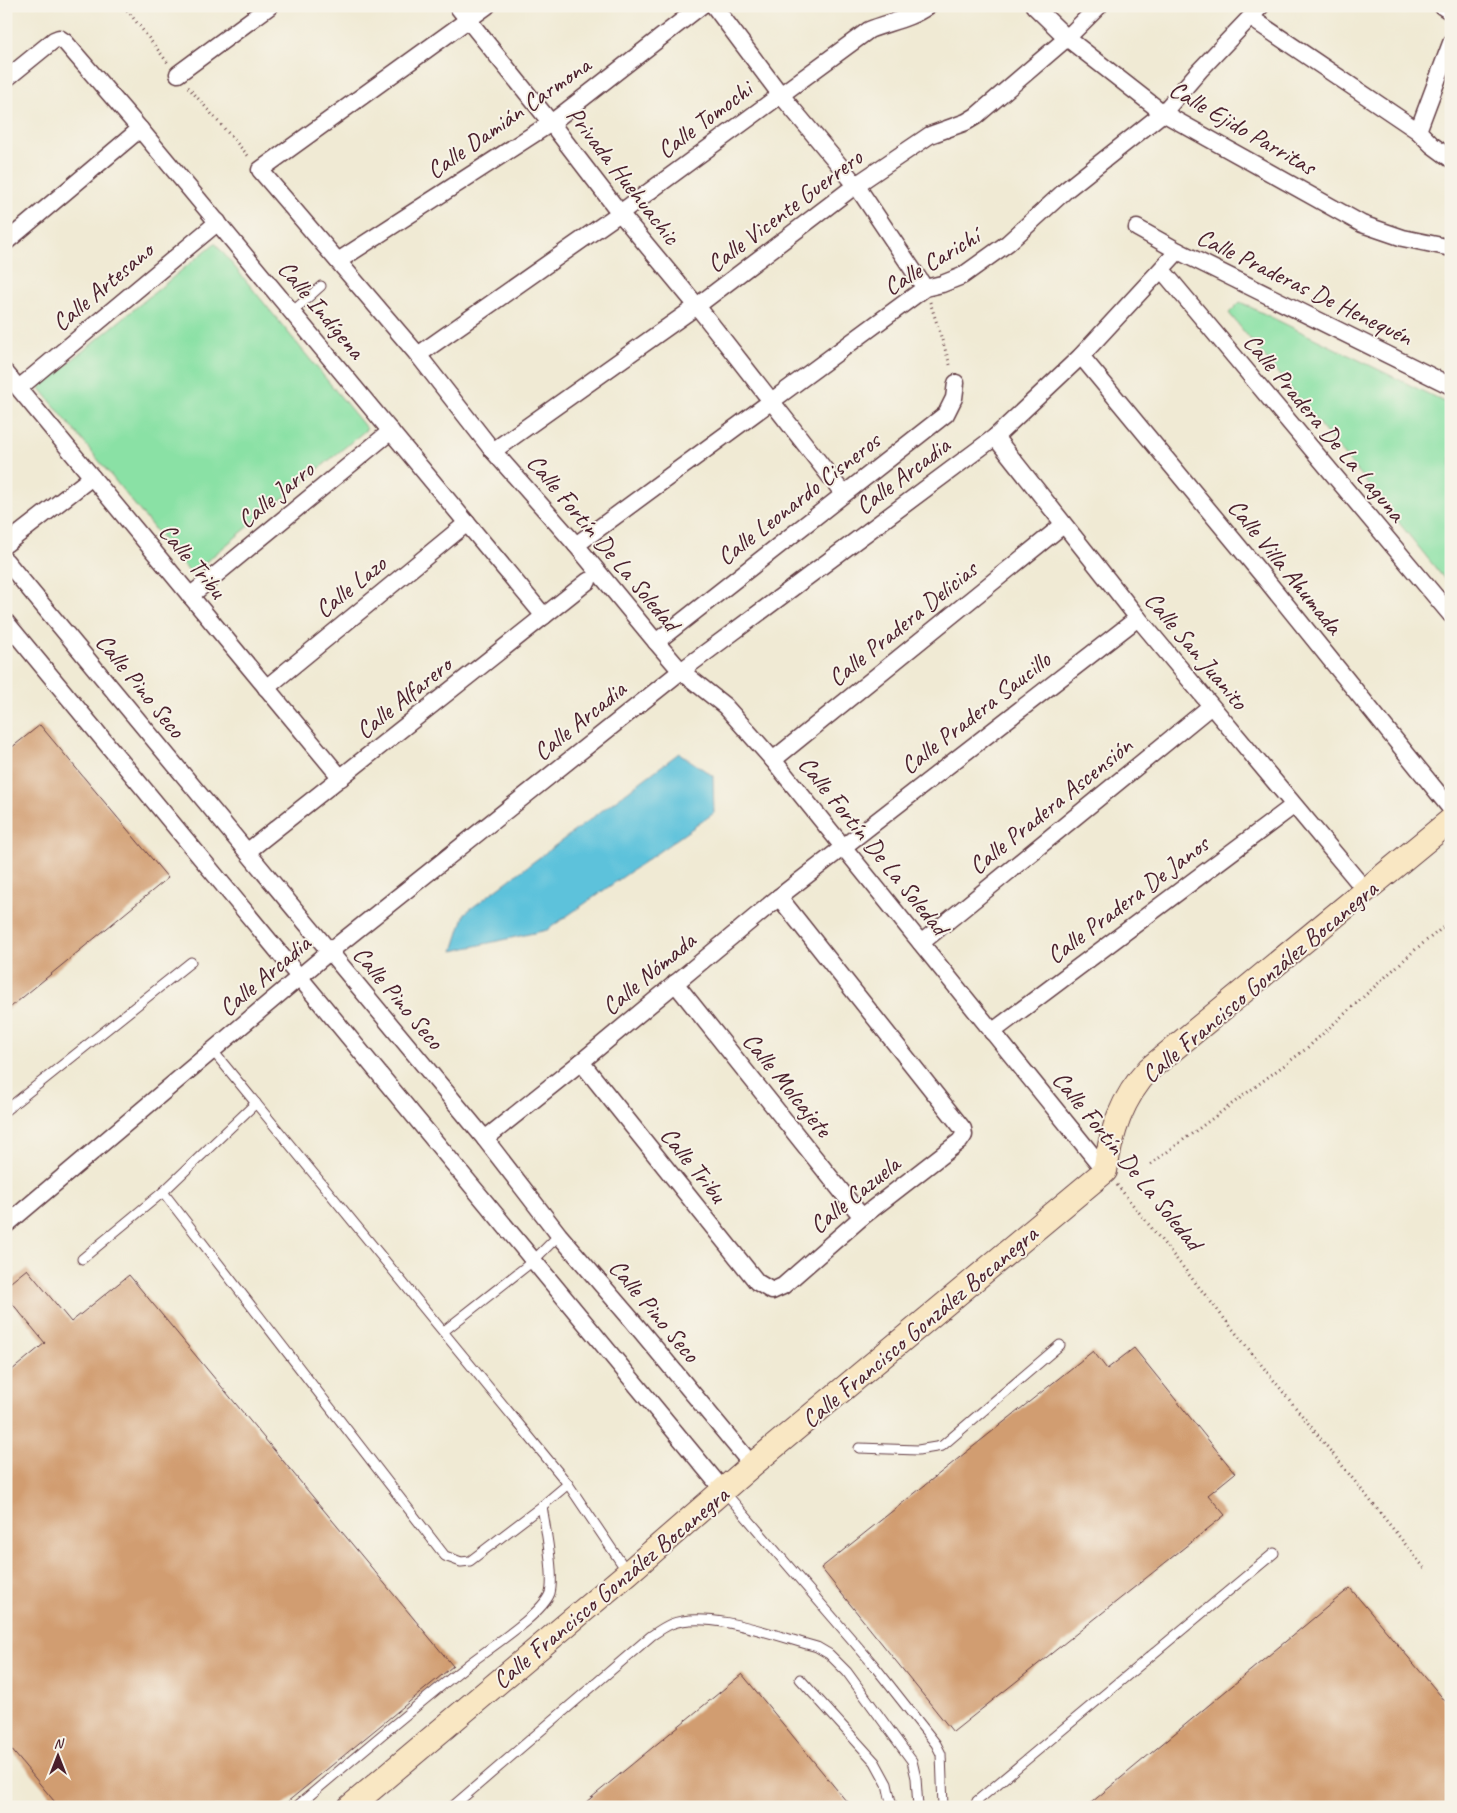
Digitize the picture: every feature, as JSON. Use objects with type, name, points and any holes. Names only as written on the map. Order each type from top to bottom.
[{"type":"street","points":[[178,74],[270,6]]},
{"type":"street","name":"Privada Huehuachic","points":[[457,6],[552,123],[620,213],[697,306],[843,493]]},
{"type":"street","points":[[260,170],[487,6]]},
{"type":"street","name":"Calle Damián Carmona","points":[[338,261],[552,123],[700,6]]},
{"type":"street","points":[[714,6],[780,94],[856,185],[925,288]]},
{"type":"street","name":"Calle Tomochi","points":[[418,355],[620,213],[868,30],[906,19],[928,6]]},
{"type":"street","name":"Calle Ejido Parritas","points":[[1034,6],[1067,38],[1163,113],[1362,224],[1404,238],[1451,248]]},
{"type":"street","name":"Calle Vicente Guerrero","points":[[493,451],[697,306],[856,185],[930,135],[960,125],[976,116],[1067,38],[1099,6]]},
{"type":"street","points":[[1442,6],[1451,12]]},
{"type":"street","points":[[1256,12],[1418,131],[1432,145],[1451,159]]},
{"type":"street","name":"Calle Carichí","points":[[576,545],[925,288],[962,276],[1008,243],[1066,190],[1163,113],[1200,70],[1256,12]]},
{"type":"street","name":"Calle Indígena","points":[[6,80],[54,40],[59,38],[68,44],[140,128],[544,616]]},
{"type":"street","points":[[1418,131],[1451,43]]},
{"type":"street","points":[[6,242],[140,128]]},
{"type":"street","name":"Calle Fortín De La Soledad","points":[[260,170],[418,355],[493,451],[576,545],[681,671],[725,706],[773,760],[1105,1171]]},
{"type":"street","name":"Calle Artesano","points":[[19,388],[218,222]]},
{"type":"street","name":"Calle Praderas De Henequén","points":[[1137,228],[1451,386]]},
{"type":"street","name":"Calle Arcadia","points":[[6,1225],[330,952],[681,671],[995,437],[1081,356],[1162,270],[1178,250]]},
{"type":"street","name":"Calle Pradera De La Laguna","points":[[1162,270],[1451,615]]},
{"type":"street","name":"Calle Villa Ahumada","points":[[1081,356],[1263,576],[1451,809]]},
{"type":"street","name":"Calle Tribu","points":[[6,373],[341,778]]},
{"type":"street","name":"Calle Leonardo Cisneros","points":[[656,642],[843,493],[946,414],[954,398],[956,383]]},
{"type":"street","name":"Calle Jarro","points":[[190,596],[391,431]]},
{"type":"street","name":"Calle San Juanito","points":[[995,437],[1138,618],[1293,806],[1366,891]]},
{"type":"street","points":[[6,544],[92,478]]},
{"type":"street","name":"Calle Lazo","points":[[266,688],[467,523]]},
{"type":"street","name":"Calle Pradera Delicias","points":[[773,760],[1063,524]]},
{"type":"street","name":"Calle Pino Seco","points":[[6,561],[485,1139],[558,1235],[631,1319],[752,1465]]},
{"type":"street","name":"Calle Alfarero","points":[[248,852],[588,581]]},
{"type":"street","name":"Calle Pradera Saucillo","points":[[843,846],[1138,618]]},
{"type":"street","points":[[6,622],[723,1490]]},
{"type":"street","name":"Calle Pradera Ascensión","points":[[920,943],[1211,706]]},
{"type":"street","name":"Calle Pradera De Janos","points":[[992,1032],[1293,806]]},
{"type":"street","name":"Calle Francisco González Bocanegra","points":[[350,1807],[628,1573],[752,1465],[1105,1171],[1109,1144],[1123,1105],[1131,1091],[1149,1069],[1451,820]]},
{"type":"street","name":"Calle Nómada","points":[[485,1139],[843,846]]},
{"type":"street","name":"Calle Cazuela","points":[[772,1291],[783,1286],[862,1217],[960,1141],[964,1133],[779,897]]},
{"type":"street","name":"Calle Molcajete","points":[[675,983],[862,1217]]},
{"type":"street","name":"Calle Tribu","points":[[581,1062],[757,1282],[772,1291]]},
{"type":"lane","points":[[292,312],[321,286]]},
{"type":"lane","points":[[6,1110],[191,962]]},
{"type":"lane","points":[[213,1051],[568,1484],[628,1573]]},
{"type":"lane","points":[[82,1259],[163,1192],[256,1103]]},
{"type":"lane","points":[[163,1192],[445,1556],[461,1562],[470,1561],[568,1484]]},
{"type":"lane","points":[[444,1331],[533,1261],[558,1235]]},
{"type":"lane","points":[[859,1448],[918,1450],[942,1446],[1060,1345]]},
{"type":"lane","points":[[723,1490],[872,1663],[936,1744],[940,1754],[943,1807]]},
{"type":"lane","points":[[296,1807],[465,1667],[543,1606],[550,1591],[551,1582],[549,1549],[542,1506]]},
{"type":"lane","points":[[975,1807],[977,1801],[1274,1553]]},
{"type":"lane","points":[[452,1807],[651,1636],[671,1624],[696,1619],[727,1622],[817,1647],[829,1654],[847,1672],[912,1761],[916,1778],[918,1807]]},
{"type":"lane","points":[[800,1679],[875,1762],[887,1784],[892,1807]]},
{"type":"path","points":[[124,6],[178,74],[260,170]]},
{"type":"path","points":[[925,288],[956,383]]},
{"type":"path","points":[[1151,1164],[1306,1049],[1416,949],[1451,922]]},
{"type":"path","name":"Calle Fortín De La Soledad","points":[[1105,1171],[1426,1570]]},
{"type":"green space","points":[[215,243],[367,429],[191,574],[39,387]]},
{"type":"green space","points":[[1240,302],[1451,405],[1451,587],[1229,313]]},
{"type":"water","points":[[679,753],[713,776],[714,813],[547,930],[453,951],[465,913]]},
{"type":"building","points":[[40,725],[168,878],[6,1011],[6,752]]},
{"type":"building","points":[[27,1269],[71,1322],[129,1275],[453,1666],[281,1807],[59,1807],[6,1743],[6,1375],[45,1343],[6,1296],[6,1286]]},
{"type":"building","points":[[1134,1348],[1235,1473],[1208,1495],[1225,1515],[953,1732],[821,1568],[1093,1351],[1107,1369]]},
{"type":"building","points":[[1350,1588],[1451,1708],[1451,1805],[1448,1807],[1086,1807]]},
{"type":"building","points":[[742,1674],[851,1807],[580,1807]]}]
